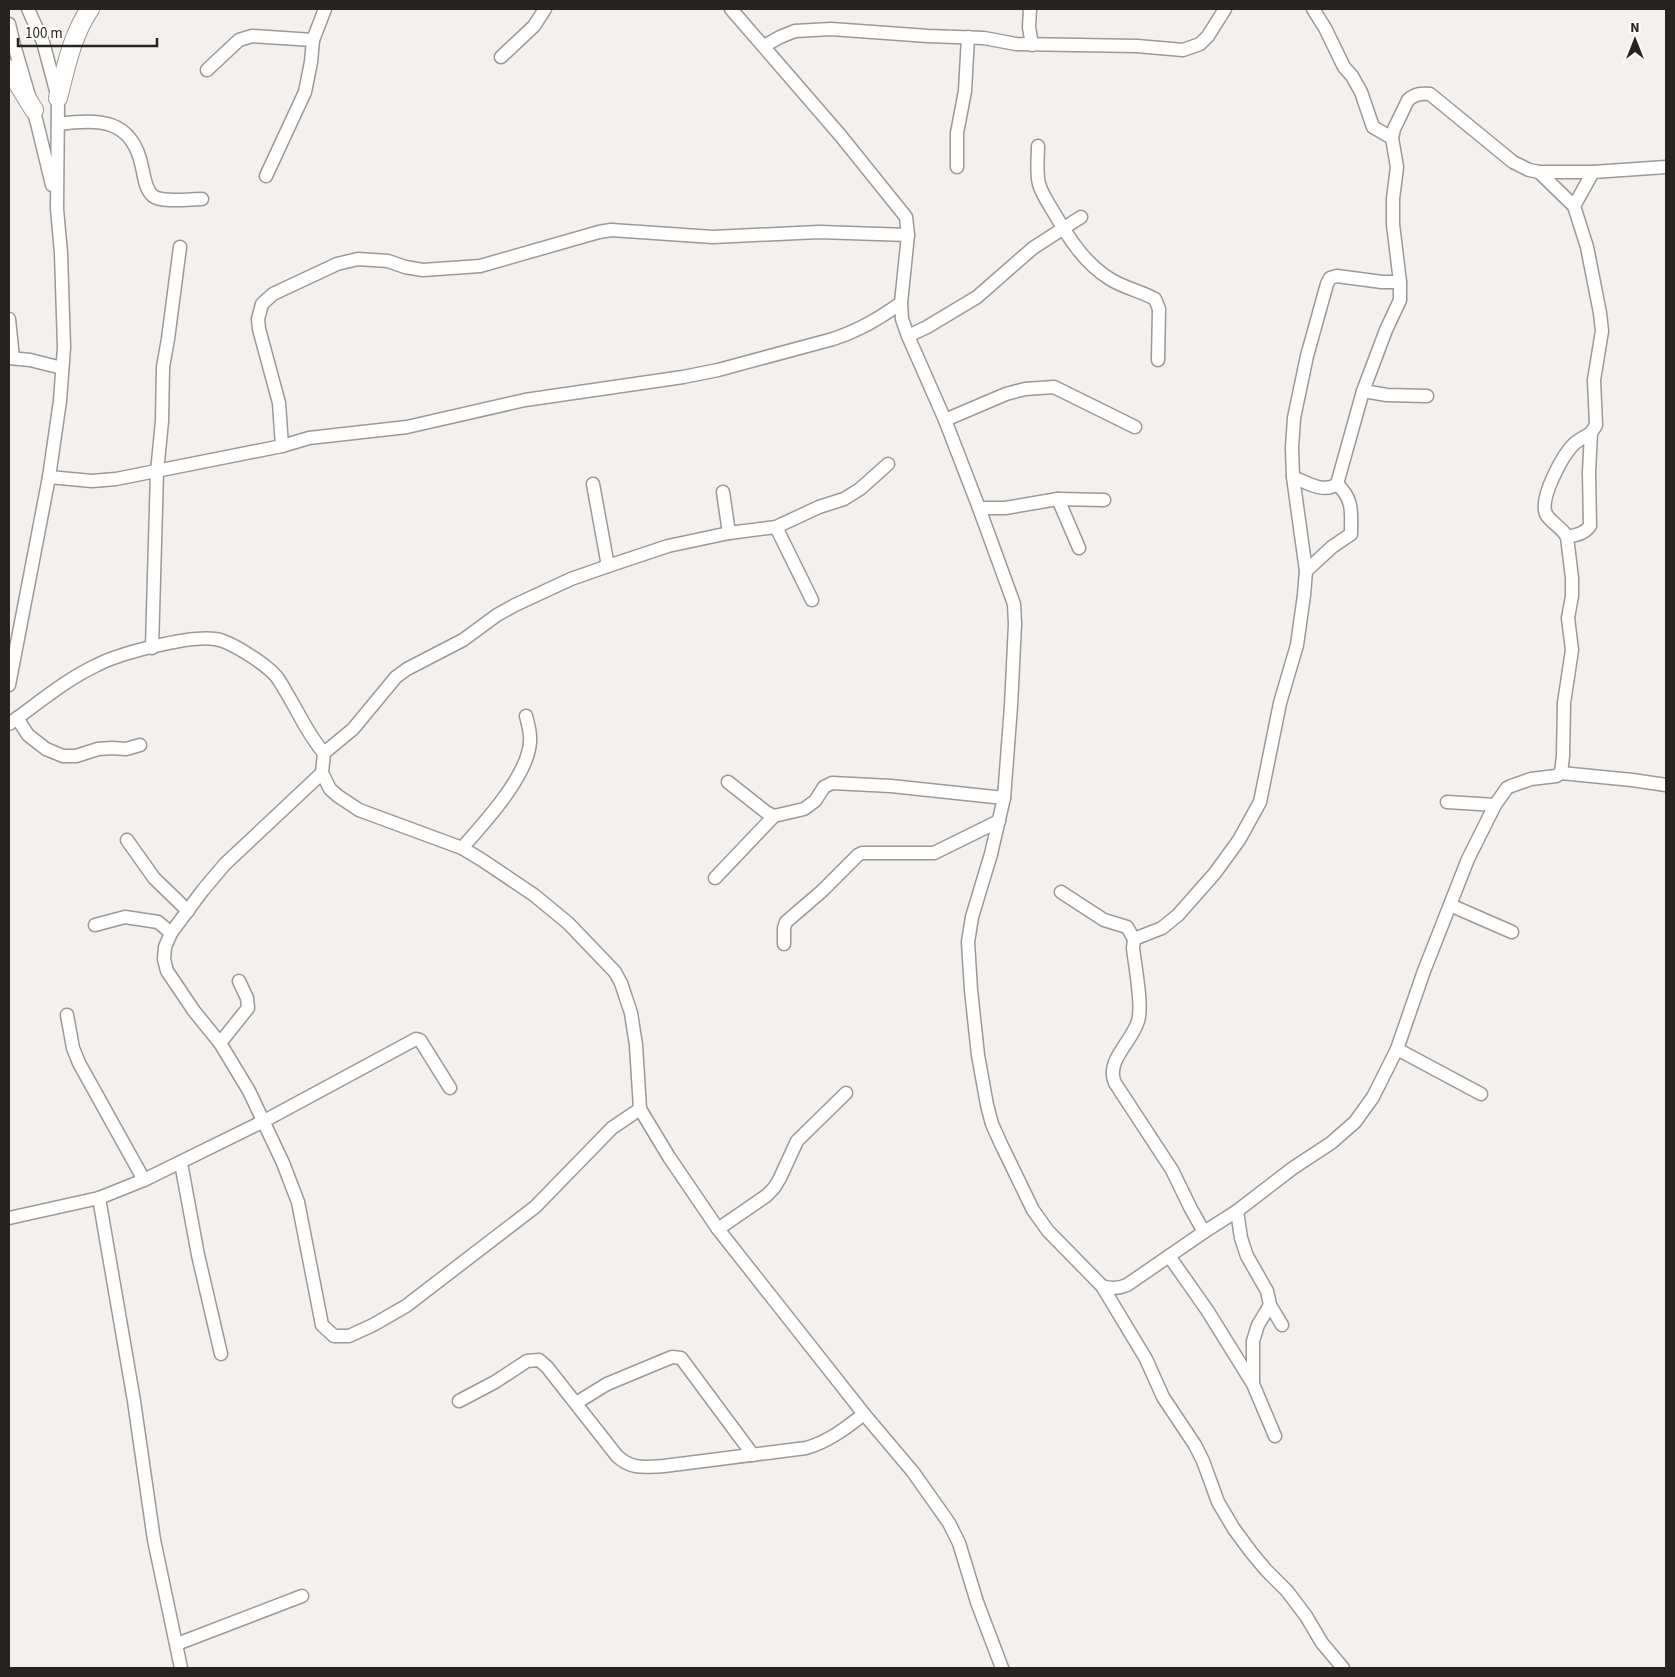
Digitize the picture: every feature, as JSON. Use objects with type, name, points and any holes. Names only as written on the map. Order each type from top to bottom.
[{"type":"highway","points":[[58,98],[74,40],[90,9]]},
{"type":"highway","points":[[9,69],[34,110]]},
{"type":"street","points":[[9,685],[49,477],[60,401],[64,321],[57,209],[58,98],[43,42],[28,9]]},
{"type":"street","points":[[266,176],[305,92],[313,40],[325,9]]},
{"type":"street","points":[[501,57],[534,26],[545,9]]},
{"type":"street","points":[[731,9],[840,135],[906,217],[908,235],[901,303],[902,319],[945,420],[979,508],[1011,595],[1015,616],[1004,798],[972,917],[968,942],[978,1055],[992,1124],[1018,1183],[1033,1210],[1048,1231],[1096,1282],[1109,1288],[1127,1285],[1237,1211],[1293,1168],[1331,1143],[1355,1122],[1373,1097],[1397,1049],[1424,971],[1468,859],[1504,791],[1531,779],[1556,776],[1560,773],[1666,785]]},
{"type":"street","points":[[1030,9],[1029,27],[1032,45]]},
{"type":"street","points":[[764,46],[801,30],[831,29],[928,36],[968,36],[1032,45],[1137,46],[1178,50],[1188,49],[1200,44],[1208,36],[1225,9]]},
{"type":"street","points":[[1313,9],[1326,28],[1344,67],[1362,92],[1373,127],[1392,138]]},
{"type":"street","points":[[9,24],[34,110],[57,209]]},
{"type":"street","points":[[207,70],[239,40],[252,36],[313,40]]},
{"type":"street","points":[[957,167],[957,133],[965,92],[968,36]]},
{"type":"street","points":[[1293,477],[1324,489],[1331,488],[1337,484],[1363,391],[1386,330],[1400,300],[1400,282],[1393,224],[1393,199],[1397,167],[1392,138],[1394,129],[1408,100],[1420,94],[1430,94],[1513,162],[1529,170],[1539,172],[1593,172],[1666,167]]},
{"type":"street","points":[[58,124],[92,121],[119,127],[128,135],[137,150],[148,189],[152,196],[160,199],[202,198]]},
{"type":"street","points":[[1038,146],[1038,182],[1063,228],[1090,264],[1121,285],[1155,299],[1159,309],[1158,360]]},
{"type":"street","points":[[1539,172],[1574,206],[1587,247],[1602,331],[1594,380],[1596,425],[1591,433],[1574,444],[1569,450],[1559,466],[1545,503],[1547,514],[1564,532],[1566,537],[1572,578],[1572,596],[1568,618],[1572,650],[1564,703],[1563,756],[1560,773]]},
{"type":"street","points":[[1574,206],[1593,172]]},
{"type":"street","points":[[908,336],[978,297],[1022,257],[1081,217]]},
{"type":"street","points":[[282,446],[279,403],[259,329],[258,319],[262,304],[273,294],[337,264],[358,259],[388,261],[405,267],[423,270],[480,266],[611,230],[713,237],[819,232],[908,235]]},
{"type":"street","points":[[152,648],[157,472],[161,431],[163,367],[180,247]]},
{"type":"street","points":[[1134,939],[1162,928],[1178,915],[1215,873],[1239,840],[1260,802],[1280,703],[1297,644],[1304,595],[1306,571],[1293,477],[1294,418],[1307,356],[1328,280],[1337,276],[1382,282],[1400,282]]},
{"type":"street","points":[[49,477],[92,481],[116,479],[282,446],[309,438],[406,426],[525,400],[683,377],[718,370],[852,333],[870,324],[901,303]]},
{"type":"street","points":[[9,319],[11,358],[62,368]]},
{"type":"street","points":[[945,420],[1006,394],[1032,388],[1054,387],[1135,428]]},
{"type":"street","points":[[1363,391],[1387,395],[1427,396]]},
{"type":"street","points":[[1566,537],[1580,534],[1590,526],[1589,472],[1591,433]]},
{"type":"street","points":[[888,464],[860,489],[844,499],[819,506],[776,527],[729,532],[668,546],[571,579],[515,605],[463,640],[407,669],[396,677],[353,729],[324,753],[322,773],[330,789],[360,810],[462,848],[534,895],[568,923],[614,972],[621,982],[631,1013],[636,1045],[640,1109],[669,1157],[718,1229],[864,1414],[913,1472],[955,1533],[1002,1668]]},
{"type":"street","points":[[593,484],[608,566]]},
{"type":"street","points":[[1306,571],[1332,547],[1351,534],[1350,503],[1348,496],[1337,484]]},
{"type":"street","points":[[723,492],[729,532]]},
{"type":"street","points":[[979,508],[1005,508],[1058,499],[1104,500]]},
{"type":"street","points":[[1058,499],[1078,548]]},
{"type":"street","points":[[776,527],[812,600]]},
{"type":"street","points":[[140,744],[126,749],[98,749],[76,756],[63,756],[46,748],[13,721],[75,677],[98,664],[124,654],[152,648],[192,640],[215,639],[229,643],[244,652],[276,676],[314,741],[324,753]]},
{"type":"street","points":[[462,848],[502,800],[519,773],[530,742],[526,716]]},
{"type":"street","points":[[322,773],[225,864],[171,933],[165,947],[164,959],[168,971],[194,1011],[220,1043],[249,1091],[264,1121],[298,1202],[322,1325],[334,1336],[349,1336],[406,1306],[520,1220],[549,1195],[612,1128],[640,1109]]},
{"type":"street","points":[[728,782],[766,812],[774,816]]},
{"type":"street","points":[[715,878],[774,816],[804,809],[815,801],[827,784],[891,786],[1004,798]]},
{"type":"street","points":[[1447,802],[1495,805]]},
{"type":"street","points":[[784,944],[786,922],[822,891],[858,855],[862,853],[934,853],[999,822]]},
{"type":"street","points":[[126,840],[154,878],[188,911]]},
{"type":"street","points":[[1061,892],[1104,920],[1127,926],[1134,939],[1132,948],[1140,1008],[1139,1019],[1112,1069],[1112,1077],[1172,1170],[1204,1232]]},
{"type":"street","points":[[1450,904],[1512,932]]},
{"type":"street","points":[[95,925],[126,917],[158,922],[171,933]]},
{"type":"street","points":[[220,1043],[248,1008],[247,998],[239,981]]},
{"type":"street","points":[[67,1015],[73,1048],[80,1063],[144,1180]]},
{"type":"street","points":[[9,1218],[99,1198],[144,1180],[264,1121],[416,1039],[420,1040],[450,1088]]},
{"type":"street","points":[[1397,1049],[1481,1094]]},
{"type":"street","points":[[718,1229],[766,1196],[774,1188],[796,1141],[846,1093]]},
{"type":"street","points":[[181,1163],[198,1255],[221,1354]]},
{"type":"street","points":[[99,1198],[134,1400],[154,1540],[182,1668]]},
{"type":"street","points":[[1237,1211],[1243,1246],[1268,1290],[1270,1305],[1282,1325]]},
{"type":"street","points":[[1169,1256],[1207,1310],[1253,1384],[1275,1436]]},
{"type":"street","points":[[1102,1286],[1146,1359],[1163,1397],[1195,1445],[1218,1502],[1234,1528],[1256,1558],[1287,1591],[1306,1616],[1322,1643],[1343,1668]]},
{"type":"street","points":[[1253,1384],[1253,1341],[1258,1325],[1270,1305]]},
{"type":"street","points":[[576,1403],[606,1384],[677,1356],[681,1358],[754,1455]]},
{"type":"street","points":[[459,1401],[495,1382],[527,1361],[543,1362],[617,1456],[625,1463],[634,1467],[664,1466],[754,1455],[815,1445],[846,1428],[864,1414]]},
{"type":"street","points":[[177,1644],[302,1596]]}]
